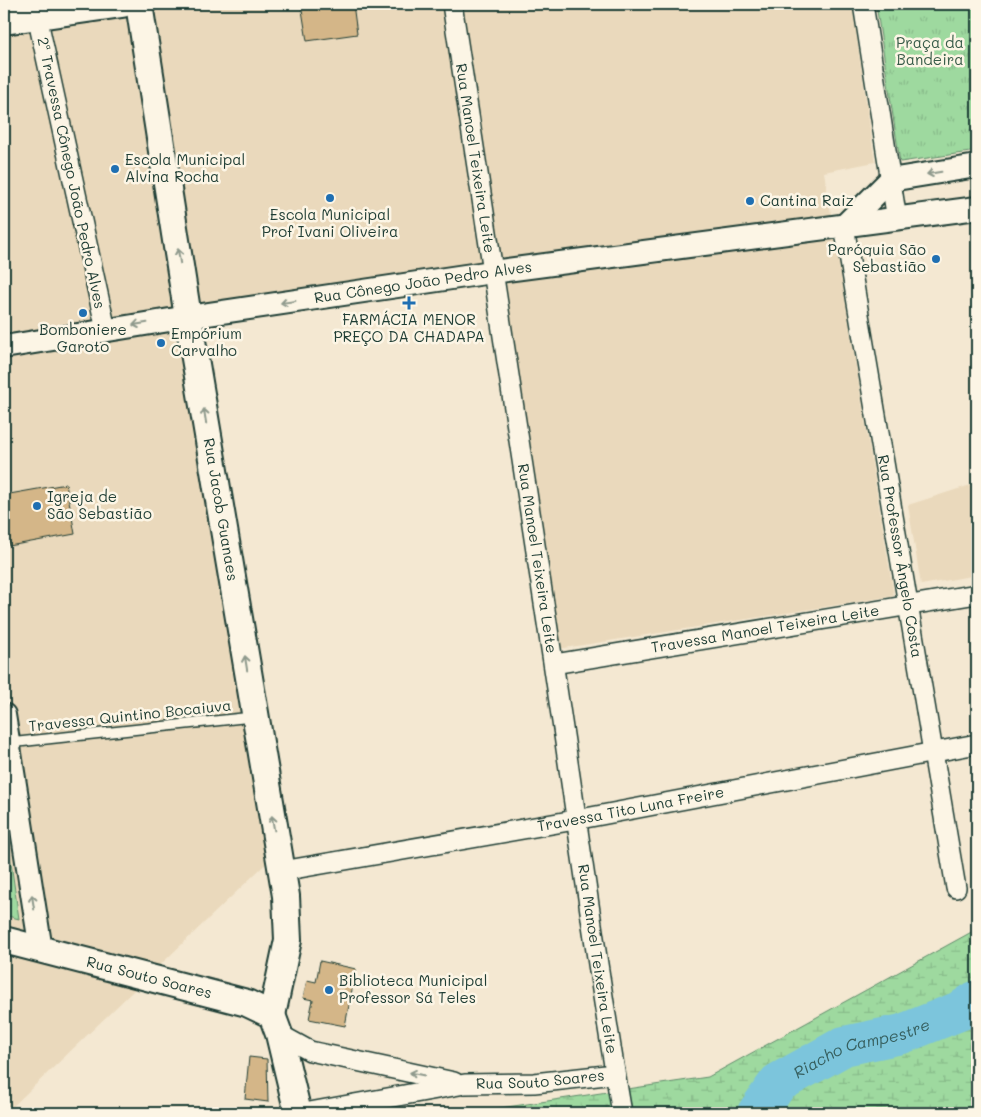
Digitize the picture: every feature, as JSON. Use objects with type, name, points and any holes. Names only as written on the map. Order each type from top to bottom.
[{"type":"main road","points":[[4,21],[122,4]]},
{"type":"main road","name":"Rua Jacob Guanaes","points":[[140,4],[188,316],[282,871],[288,940],[276,1025]]},
{"type":"main road","name":"Rua Souto Soares","points":[[4,940],[247,1003],[276,1025]]},
{"type":"main road","points":[[247,1003],[265,990],[284,966]]},
{"type":"main road","points":[[276,1025],[298,1113]]},
{"type":"street","name":"Rua Manoel Teixeira Leite","points":[[452,4],[554,664],[575,820],[622,1113]]},
{"type":"street","points":[[863,4],[897,220],[977,208]]},
{"type":"street","name":"2ª Travessa Cônego João Pedro Alves","points":[[37,16],[106,330]]},
{"type":"street","points":[[844,226],[890,180],[977,166]]},
{"type":"street","name":"Rua Cônego João Pedro Alves","points":[[4,347],[188,316],[492,272],[797,230],[897,220]]},
{"type":"street","name":"Rua Professor Ângelo Costa","points":[[844,226],[956,888]]},
{"type":"street","name":"Travessa Manoel Teixeira Leite","points":[[554,664],[977,594]]},
{"type":"street","points":[[4,715],[41,950]]},
{"type":"street","name":"Travessa Tito Luna Freire","points":[[282,871],[575,820],[977,744]]},
{"type":"street","name":"Rua Souto Soares","points":[[276,1025],[310,1051],[465,1084]]},
{"type":"street","name":"Rua Souto Soares","points":[[304,1113],[465,1084],[534,1082],[615,1074]]},
{"type":"lane","name":"Travessa Quintino Bocaiuva","points":[[8,743],[255,717]]},
{"type":"shaded area","points":[[4,4],[852,4],[875,162],[824,172],[894,596],[558,649],[487,282],[200,323],[280,850],[6,1113],[4,1113]]},
{"type":"shaded area","points":[[977,483],[977,575],[921,585],[908,505]]},
{"type":"green space","name":"Praça da Bandeira","points":[[876,4],[977,4],[977,151],[900,162]]},
{"type":"green space","points":[[4,814],[19,919],[4,915]]},
{"type":"green space","points":[[977,929],[977,1113],[467,1113],[708,1077]]},
{"type":"building","points":[[301,4],[353,4],[357,34],[307,41]]},
{"type":"building","name":"Igreja de São Sebastião","points":[[66,484],[75,534],[9,546],[4,517],[4,495]]},
{"type":"building","name":"Biblioteca Municipal Professor Sá Teles","points":[[320,961],[356,969],[345,1026],[309,1019],[313,1000],[303,998],[307,980],[316,982]]},
{"type":"building","points":[[249,1057],[267,1059],[268,1102],[245,1099]]},
{"type":"waterway","name":"Riacho Campestre","points":[[757,1113],[778,1083],[844,1046],[902,1034],[962,1010],[977,1000]]},
{"type":"place","name":"Escola Municipal Alvina Rocha","points":[[115,169]]},
{"type":"place","name":"Escola Municipal Prof Ivani Oliveira","points":[[330,198]]},
{"type":"place","name":"Cantina Raiz","points":[[750,201]]},
{"type":"place","name":"Paróquia São Sebastião","points":[[936,259]]},
{"type":"place","name":"FARMÁCIA MENOR PREÇO DA CHADAPA","points":[[409,303]]},
{"type":"place","name":"Bomboniere Garoto","points":[[83,313]]},
{"type":"place","name":"Empórium Carvalho","points":[[161,343]]},
{"type":"place","name":"Igreja de São Sebastião","points":[[37,506]]},
{"type":"place","name":"Biblioteca Municipal Professor Sá Teles","points":[[329,990]]}]
